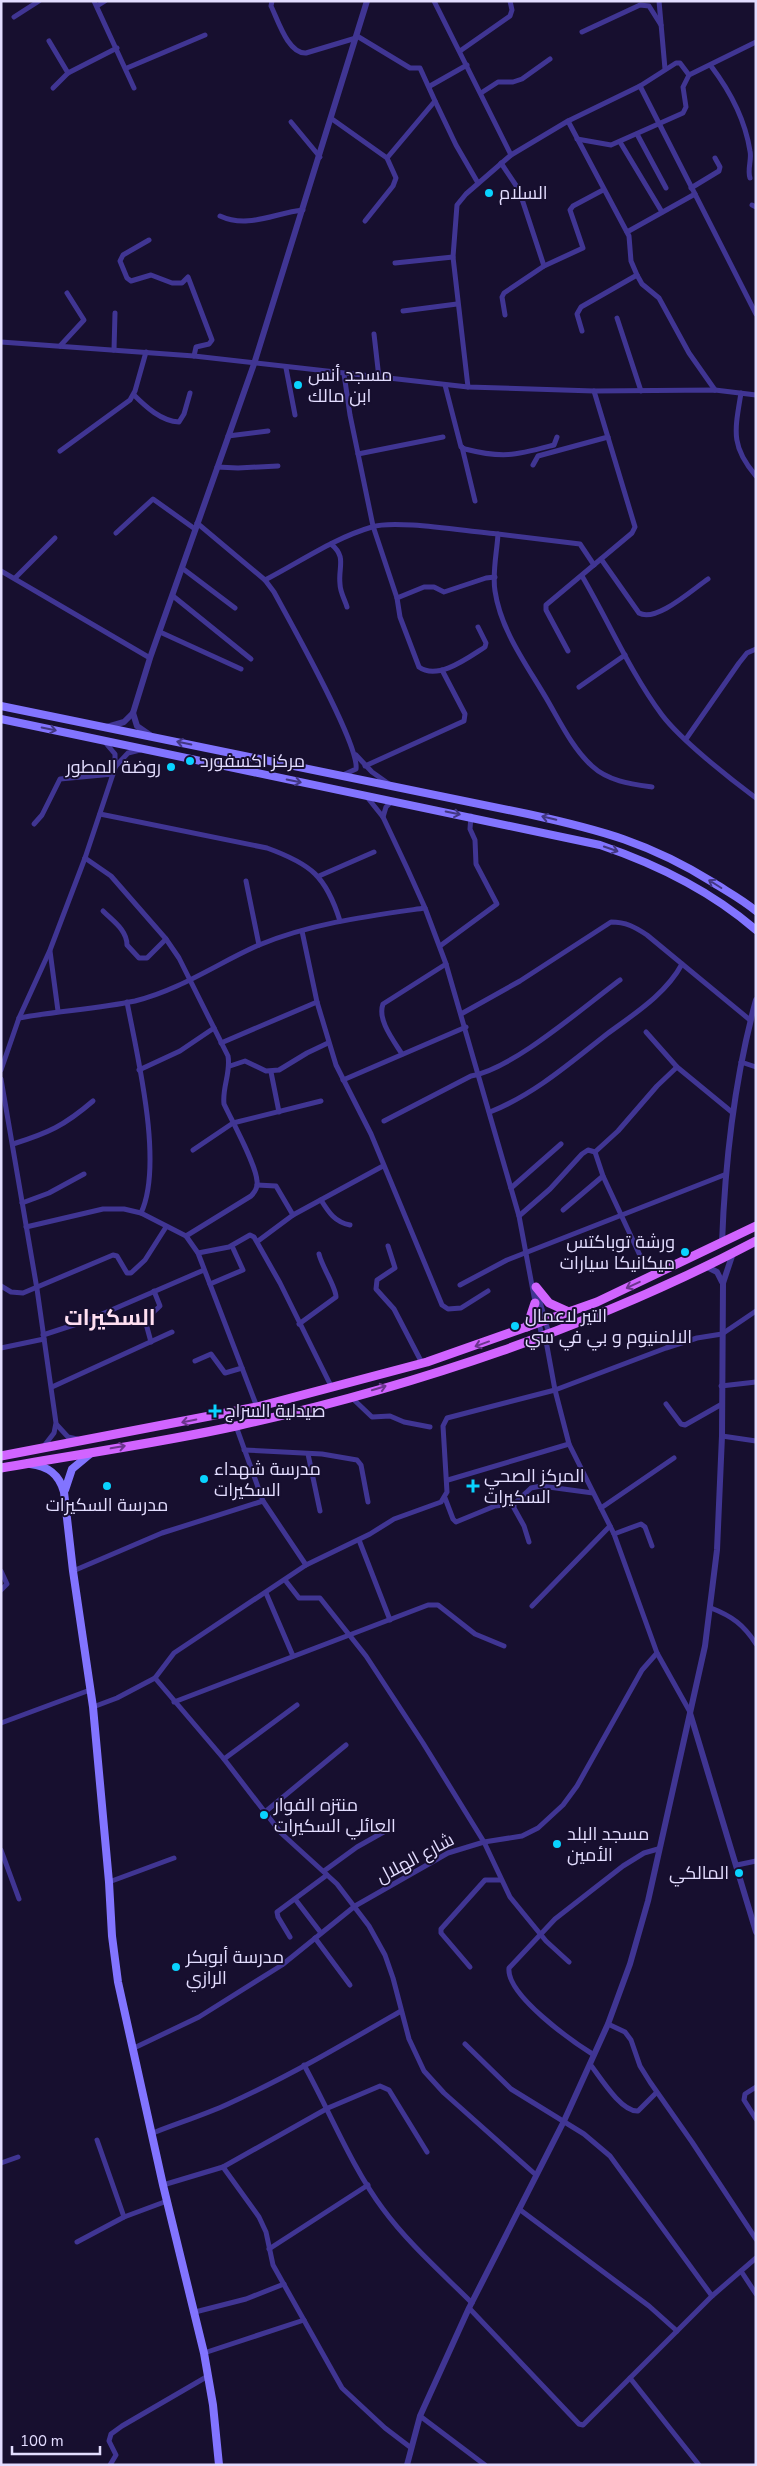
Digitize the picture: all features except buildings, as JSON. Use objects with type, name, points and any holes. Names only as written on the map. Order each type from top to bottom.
[{"type":"main road","points":[[1,706],[528,814],[630,840],[690,868],[753,908]]},
{"type":"main road","points":[[1,720],[471,816],[600,845],[653,865],[711,897],[756,930]]},
{"type":"main road","points":[[526,828],[528,814]]},
{"type":"main road","points":[[1,1456],[258,1407],[422,1363],[597,1302],[756,1226]]},
{"type":"main road","points":[[1,1468],[236,1426],[351,1396],[546,1337],[705,1266],[756,1241]]},
{"type":"main road","points":[[536,1288],[549,1303],[569,1312]]},
{"type":"main road","points":[[527,1327],[535,1303]]},
{"type":"main road","points":[[64,1492],[72,1469],[82,1458],[95,1451]]},
{"type":"main road","points":[[25,1464],[40,1466],[53,1472],[61,1482],[64,1492],[73,1571],[93,1707],[112,1936],[118,1982],[163,2185],[204,2353],[219,2465]]},
{"type":"street","points":[[14,17],[39,1]]},
{"type":"street","points":[[105,1],[96,4],[127,68],[134,88]]},
{"type":"street","points":[[272,1],[271,6],[290,42],[298,52],[306,53],[356,37],[410,68],[420,68],[456,145],[478,183]]},
{"type":"street","points":[[107,727],[124,722],[133,713],[150,658],[254,364],[304,210],[367,1]]},
{"type":"street","points":[[434,1],[511,155]]},
{"type":"street","points":[[460,51],[510,16],[512,10],[510,1]]},
{"type":"street","points":[[659,1],[665,69]]},
{"type":"street","points":[[582,32],[640,5],[649,6],[660,25]]},
{"type":"street","points":[[127,68],[205,35]]},
{"type":"street","points":[[49,41],[68,73]]},
{"type":"street","points":[[577,139],[596,141],[608,145],[620,142],[685,111],[683,87],[689,75],[711,66],[749,44],[756,42]]},
{"type":"street","points":[[53,88],[68,73],[116,48]]},
{"type":"street","points":[[481,93],[498,82],[516,82],[550,59]]},
{"type":"street","points":[[468,387],[453,257],[457,204],[511,155],[568,121],[640,86],[678,62],[689,75]]},
{"type":"street","points":[[430,86],[467,65]]},
{"type":"street","points":[[711,66],[729,90],[740,115],[751,153],[750,178]]},
{"type":"street","points":[[640,86],[756,314]]},
{"type":"street","points":[[387,158],[436,101]]},
{"type":"street","points":[[332,119],[387,158],[395,181],[365,221]]},
{"type":"street","points":[[568,121],[632,242],[631,261],[636,276],[642,284],[659,298],[689,353],[715,390]]},
{"type":"street","points":[[291,122],[320,157]]},
{"type":"street","points":[[637,134],[666,188]]},
{"type":"street","points":[[620,142],[662,212]]},
{"type":"street","points":[[692,188],[719,171],[720,167],[715,158]]},
{"type":"street","points":[[501,163],[520,190],[544,266]]},
{"type":"street","points":[[505,315],[503,294],[544,266],[582,248],[570,210],[573,206],[603,190]]},
{"type":"street","points":[[627,232],[694,194]]},
{"type":"street","points":[[220,216],[231,221],[245,222],[286,212],[304,210]]},
{"type":"street","points":[[149,240],[123,255],[120,261],[127,278],[131,281],[151,275],[172,283],[182,283],[188,278],[212,340],[210,344],[196,347],[194,356]]},
{"type":"street","points":[[395,263],[453,257]]},
{"type":"street","points":[[582,331],[577,314],[581,307],[636,276]]},
{"type":"street","points":[[60,346],[84,320],[67,293]]},
{"type":"street","points":[[403,311],[458,304]]},
{"type":"street","points":[[114,350],[115,313]]},
{"type":"street","points":[[618,318],[642,391]]},
{"type":"street","points":[[374,334],[379,378]]},
{"type":"street","points":[[1,342],[194,356],[286,368],[468,387],[594,391],[715,390],[756,395]]},
{"type":"street","points":[[60,451],[126,404],[134,395],[146,352]]},
{"type":"street","points":[[286,368],[295,415]]},
{"type":"street","points":[[344,374],[373,526],[397,598],[400,616],[419,667],[430,671],[442,670],[464,660],[485,647],[486,643],[478,628]]},
{"type":"street","points":[[446,385],[475,501]]},
{"type":"street","points":[[568,651],[545,607],[547,602],[582,576],[632,533],[635,527],[594,391]]},
{"type":"street","points":[[134,395],[150,410],[171,422],[179,422],[184,414],[190,393]]},
{"type":"street","points":[[741,393],[734,432],[745,464],[756,476]]},
{"type":"street","points":[[228,436],[268,432]]},
{"type":"street","points":[[358,454],[444,437]]},
{"type":"street","points":[[461,447],[481,453],[515,456],[554,445],[557,437]]},
{"type":"street","points":[[534,465],[538,456],[608,437]]},
{"type":"street","points":[[217,467],[278,466]]},
{"type":"street","points":[[116,533],[153,499],[196,526],[265,580],[291,623],[354,752],[378,778],[394,786]]},
{"type":"street","points":[[265,580],[331,544],[373,526],[412,526],[580,544],[594,565]]},
{"type":"street","points":[[498,534],[494,590],[501,617],[513,642],[566,733],[591,766],[608,777],[626,783],[652,787]]},
{"type":"street","points":[[14,578],[55,538]]},
{"type":"street","points":[[331,544],[338,550],[342,561],[340,584],[347,607]]},
{"type":"street","points":[[601,559],[639,613],[646,616],[662,611],[708,579]]},
{"type":"street","points":[[182,568],[235,608]]},
{"type":"street","points":[[1,571],[150,658]]},
{"type":"street","points":[[582,576],[625,655],[663,716],[686,739],[756,798]]},
{"type":"street","points":[[397,598],[424,587],[434,587],[444,592],[486,578],[495,577]]},
{"type":"street","points":[[172,596],[251,659]]},
{"type":"street","points":[[160,632],[241,669]]},
{"type":"street","points":[[686,739],[738,663],[756,649]]},
{"type":"street","points":[[579,687],[625,655]]},
{"type":"street","points":[[365,766],[464,721],[465,714],[442,670]]},
{"type":"street","points":[[133,713],[137,726],[150,736]]},
{"type":"street","points":[[1,1070],[19,1018],[50,950],[85,858],[115,768],[115,754],[104,741]]},
{"type":"street","points":[[115,768],[128,754],[146,750]]},
{"type":"street","points":[[342,775],[356,768],[354,752]]},
{"type":"street","points":[[34,824],[42,815],[60,779],[113,774]]},
{"type":"street","points":[[366,796],[383,817],[425,908],[440,946],[466,1026],[519,1216],[535,1303],[542,1322]]},
{"type":"street","points":[[383,817],[386,807],[393,800]]},
{"type":"street","points":[[100,814],[267,848],[298,861],[319,876],[329,889],[340,921]]},
{"type":"street","points":[[440,946],[498,904],[476,864],[475,840],[470,829],[471,816]]},
{"type":"street","points":[[319,876],[374,852]]},
{"type":"street","points":[[85,858],[111,876],[166,939],[179,958],[214,1028],[230,1066],[223,1096],[257,1180],[257,1185],[251,1196],[186,1236]]},
{"type":"street","points":[[246,882],[260,945]]},
{"type":"street","points":[[19,1018],[58,1010],[127,1002],[166,990],[260,945],[302,931],[340,921],[425,908]]},
{"type":"street","points":[[103,911],[124,932],[127,938],[127,945],[139,958],[147,958],[166,939]]},
{"type":"street","points":[[462,1014],[520,981],[611,922],[632,925],[750,1020]]},
{"type":"street","points":[[302,931],[328,1043],[343,1080],[371,1134],[442,1306],[448,1310],[462,1308],[488,1291]]},
{"type":"street","points":[[50,950],[58,1010]]},
{"type":"street","points":[[402,1054],[391,1037],[382,1015],[383,1004],[446,964]]},
{"type":"street","points":[[490,1112],[511,1104],[536,1089],[655,997],[677,974],[682,964]]},
{"type":"street","points":[[384,1121],[471,1076],[480,1076],[516,1057],[620,980]]},
{"type":"street","points":[[722,1243],[724,1175],[732,1113],[741,1062],[756,1000]]},
{"type":"street","points":[[127,1002],[140,1070],[151,1171],[146,1201],[141,1213]]},
{"type":"street","points":[[221,1043],[317,1002]]},
{"type":"street","points":[[343,1080],[466,1026]]},
{"type":"street","points":[[140,1070],[180,1051],[214,1028]]},
{"type":"street","points":[[646,1032],[678,1067],[732,1113]]},
{"type":"street","points":[[230,1066],[245,1061],[261,1070],[271,1072],[279,1070],[306,1053],[328,1043]]},
{"type":"street","points":[[741,1062],[756,1067]]},
{"type":"street","points":[[595,1152],[618,1131],[657,1086],[678,1067]]},
{"type":"street","points":[[271,1072],[279,1112]]},
{"type":"street","points":[[1,1079],[37,1290],[56,1423],[51,1438],[37,1450]]},
{"type":"street","points":[[13,1144],[48,1133],[75,1116],[93,1101]]},
{"type":"street","points":[[193,1150],[234,1123],[322,1101]]},
{"type":"street","points":[[511,1188],[561,1144]]},
{"type":"street","points":[[519,1216],[550,1189],[582,1154],[588,1150],[595,1152]]},
{"type":"street","points":[[595,1152],[603,1176],[643,1262]]},
{"type":"street","points":[[258,1242],[293,1215],[383,1166]]},
{"type":"street","points":[[22,1203],[48,1193],[84,1174]]},
{"type":"street","points":[[460,1284],[507,1260],[724,1175]]},
{"type":"street","points":[[563,1210],[603,1176]]},
{"type":"street","points":[[257,1185],[276,1186],[293,1215]]},
{"type":"street","points":[[321,1200],[330,1215],[341,1223],[350,1224]]},
{"type":"street","points":[[26,1228],[103,1209],[141,1213],[186,1236],[198,1253],[258,1407]]},
{"type":"street","points":[[1,1286],[11,1292],[23,1294],[37,1290],[113,1255],[117,1256],[127,1273],[131,1273],[145,1260],[166,1226]]},
{"type":"street","points":[[198,1253],[232,1246],[250,1235],[258,1242],[332,1388]]},
{"type":"street","points":[[210,1284],[243,1270],[232,1246]]},
{"type":"street","points":[[388,1246],[395,1268],[375,1284],[394,1309],[422,1363]]},
{"type":"street","points":[[406,2465],[420,2416],[470,2306],[564,2121],[608,2024],[630,1964],[643,1919],[690,1712],[711,1608],[717,1550],[722,1436],[723,1283],[733,1253]]},
{"type":"street","points":[[299,1324],[336,1297],[335,1290],[324,1272],[318,1254]]},
{"type":"street","points":[[705,1266],[717,1272],[723,1283]]},
{"type":"street","points":[[1,1348],[44,1337],[86,1322],[154,1290],[204,1270]]},
{"type":"street","points":[[531,1277],[536,1288],[555,1390],[569,1444],[614,1534],[657,1653],[690,1712],[756,1932]]},
{"type":"street","points":[[151,1342],[145,1320],[160,1306],[154,1290]]},
{"type":"street","points":[[593,1493],[535,1487],[514,1504],[495,1506],[456,1522],[445,1498],[448,1480],[443,1426],[447,1418],[555,1390],[666,1348],[697,1338],[722,1334],[756,1311]]},
{"type":"street","points":[[52,1387],[172,1332]]},
{"type":"street","points":[[195,1361],[211,1354],[225,1373],[242,1368]]},
{"type":"street","points":[[721,1386],[756,1382]]},
{"type":"street","points":[[351,1396],[372,1417],[390,1416],[404,1422],[430,1427]]},
{"type":"street","points":[[666,1404],[681,1424],[685,1424],[722,1404]]},
{"type":"street","points":[[56,1423],[68,1437],[88,1440]]},
{"type":"street","points":[[236,1426],[263,1501],[306,1565]]},
{"type":"street","points":[[722,1436],[756,1441]]},
{"type":"street","points":[[448,1480],[569,1444]]},
{"type":"street","points":[[244,1450],[322,1454],[359,1462],[368,1502]]},
{"type":"street","points":[[308,1454],[320,1511]]},
{"type":"street","points":[[601,1508],[674,1458]]},
{"type":"street","points":[[93,1707],[118,1698],[155,1678],[174,1653],[306,1565],[359,1540],[394,1519],[445,1498]]},
{"type":"street","points":[[73,1571],[162,1533],[263,1501]]},
{"type":"street","points":[[514,1504],[514,1512],[524,1526],[529,1542]]},
{"type":"street","points":[[614,1534],[641,1524],[645,1527],[652,1546]]},
{"type":"street","points":[[532,1606],[610,1526]]},
{"type":"street","points":[[359,1540],[390,1620]]},
{"type":"street","points":[[1,1571],[7,1584],[1,1590]]},
{"type":"street","points":[[285,1580],[299,1598],[320,1598],[350,1636],[423,1743],[484,1842],[510,1896],[557,1953],[569,1962]]},
{"type":"street","points":[[266,1593],[293,1656]]},
{"type":"street","points":[[174,1702],[434,1604],[475,1634],[504,1646]]},
{"type":"street","points":[[711,1608],[730,1615],[745,1628],[756,1644]]},
{"type":"street","name":"شارع الهلال","points":[[134,2048],[199,2017],[282,1965],[355,1906],[448,1853],[484,1842],[512,1838],[538,1828],[563,1805],[577,1786],[642,1670],[657,1653]]},
{"type":"street","points":[[155,1678],[224,1759],[291,1845],[326,1873],[355,1906],[385,1955],[409,2040],[424,2071],[444,2092],[536,2175]]},
{"type":"street","points":[[1,1723],[90,1690]]},
{"type":"street","points":[[224,1759],[297,1705]]},
{"type":"street","points":[[266,1812],[346,1745]]},
{"type":"street","points":[[290,1937],[277,1912],[357,1847],[389,1829]]},
{"type":"street","points":[[594,2055],[539,2013],[520,1994],[508,1975],[509,1968],[555,1918],[623,1866],[644,1853],[658,1849]]},
{"type":"street","points":[[1,1850],[19,1899]]},
{"type":"street","points":[[109,1882],[174,1858]]},
{"type":"street","points":[[737,1865],[756,1861]]},
{"type":"street","points":[[470,1967],[441,1933],[441,1929],[485,1880],[501,1880]]},
{"type":"street","points":[[295,1899],[321,1933]]},
{"type":"street","points":[[315,1938],[350,1985]]},
{"type":"street","points":[[153,2133],[227,2104],[304,2065],[400,2011]]},
{"type":"street","points":[[608,2024],[626,2032],[631,2040],[640,2066],[656,2093],[697,2150],[756,2240]]},
{"type":"street","points":[[465,2044],[511,2089],[564,2121],[600,2146],[622,2169],[712,2296]]},
{"type":"street","points":[[590,2064],[618,2101],[632,2111],[638,2111],[656,2093]]},
{"type":"street","points":[[304,2065],[368,2186],[398,2228],[581,2425],[586,2424],[712,2296],[756,2258]]},
{"type":"street","points":[[163,2185],[223,2167],[328,2108],[375,2086],[385,2087],[389,2090],[427,2152]]},
{"type":"street","points":[[756,2087],[745,2094],[744,2100],[756,2119]]},
{"type":"street","points":[[97,2140],[124,2217]]},
{"type":"street","points":[[1,2162],[18,2157]]},
{"type":"street","points":[[223,2167],[259,2217],[266,2232],[273,2265],[342,2388],[385,2428],[410,2446]]},
{"type":"street","points":[[269,2248],[368,2186]]},
{"type":"street","points":[[77,2242],[124,2217],[167,2201]]},
{"type":"street","points":[[519,2209],[642,2300],[677,2331]]},
{"type":"street","points":[[741,2271],[756,2294]]},
{"type":"street","points":[[195,2312],[246,2299],[284,2284]]},
{"type":"street","points":[[204,2353],[304,2320]]},
{"type":"street","points":[[110,2465],[116,2455],[109,2441],[111,2434],[208,2376]]},
{"type":"street","points":[[630,2378],[699,2465]]},
{"type":"street","points":[[420,2416],[485,2465]]},
{"type":"place","name":"السلام","points":[[489,193]]},
{"type":"place","name":"مسجد أنس ابن مالك","points":[[298,385]]},
{"type":"place","name":"مركز اكسفورد","points":[[190,761]]},
{"type":"place","name":"روضة المطور","points":[[171,767]]},
{"type":"place","name":"ورشة توباكتس ميكانيكا سيارات","points":[[685,1252]]},
{"type":"place","name":"التير لاعمال الالمنيوم و بي في سي","points":[[515,1326]]},
{"type":"place","name":"صيدلية السراج","points":[[215,1411]]},
{"type":"place","name":"مدرسة شهداء السكيرات","points":[[204,1479]]},
{"type":"place","name":"مدرسة السكيرات","points":[[107,1486]]},
{"type":"place","name":"المركز الصحي السكيرات","points":[[473,1486]]},
{"type":"place","name":"منتزه الفوار العائلي السكيرات","points":[[264,1815]]},
{"type":"place","name":"مسجد البلد الأمين","points":[[557,1844]]},
{"type":"place","name":"المالكي","points":[[739,1873]]},
{"type":"place","name":"مدرسة أبوبكر الرازي","points":[[176,1967]]},
{"type":"district","name":"السكيرات","points":[[110,1317]]}]
